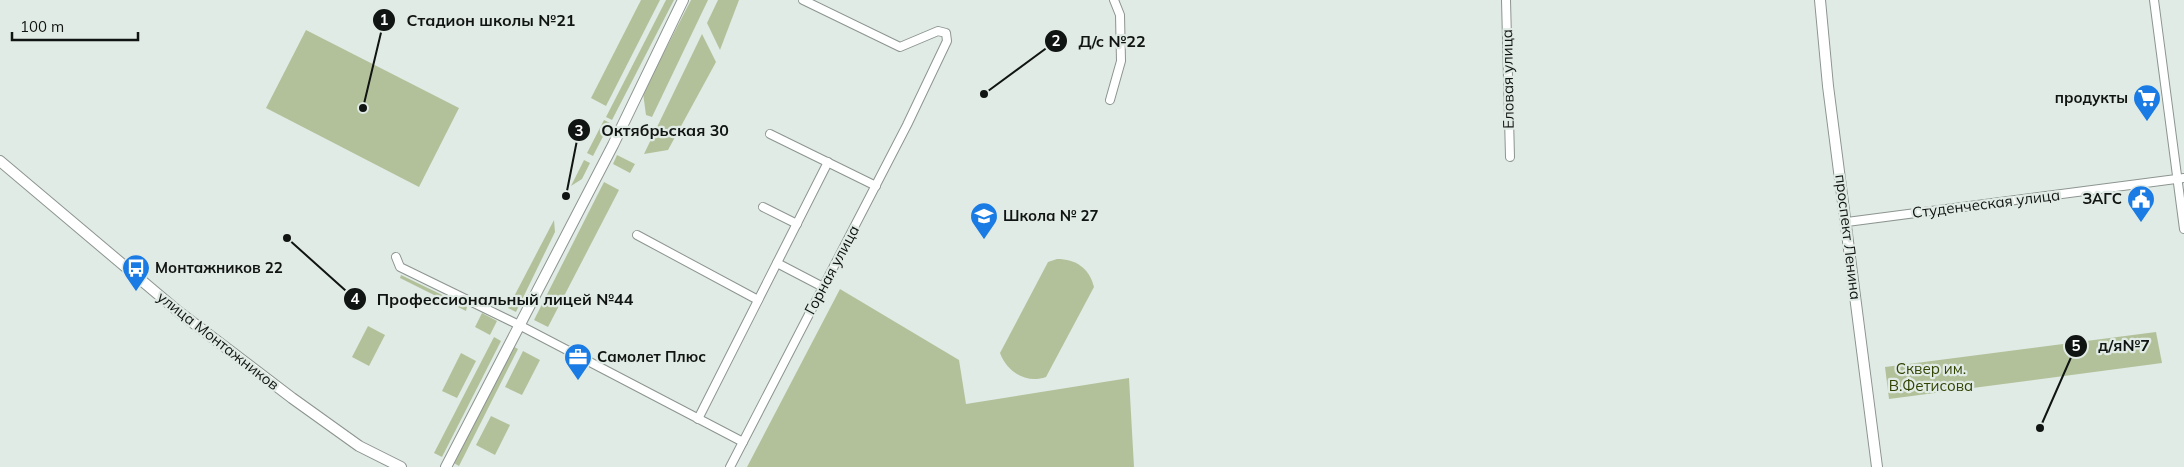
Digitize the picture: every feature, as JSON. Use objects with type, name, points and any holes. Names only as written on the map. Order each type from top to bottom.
[{"type":"street","points":[[446,467],[613,144],[683,0]]},
{"type":"street","name":"Горная улица","points":[[730,467],[876,186],[933,74],[947,41],[946,34],[938,31],[900,47],[803,0]]},
{"type":"street","points":[[1110,100],[1121,62],[1120,15],[1114,0]]},
{"type":"street","name":"Еловая улица","points":[[1506,0],[1510,157]]},
{"type":"street","points":[[2154,0],[2181,179],[2184,229]]},
{"type":"street","name":"проспект Ленина","points":[[1818,3],[1877,467]]},
{"type":"street","points":[[770,134],[876,186]]},
{"type":"street","name":"улица Монтажников","points":[[0,160],[179,312],[292,398],[359,446],[400,467]]},
{"type":"street","points":[[698,419],[828,162]]},
{"type":"street","name":"Студенческая улица","points":[[1847,222],[2181,179]]},
{"type":"street","points":[[763,207],[797,224]]},
{"type":"street","points":[[637,235],[758,300]]},
{"type":"street","points":[[396,257],[400,267],[519,326],[743,442]]},
{"type":"street","points":[[777,263],[823,287]]},
{"type":"green space","points":[[641,0],[660,0],[606,106],[591,98]]},
{"type":"green space","points":[[666,0],[674,0],[612,120],[606,117]]},
{"type":"green space","points":[[691,0],[708,0],[652,117],[646,115],[643,93]]},
{"type":"green space","points":[[718,0],[739,0],[720,50],[707,23]]},
{"type":"green space","points":[[306,30],[459,108],[419,187],[266,108]]},
{"type":"green space","points":[[702,34],[716,62],[668,150],[644,154]]},
{"type":"green space","points":[[604,120],[610,123],[593,156],[587,153]]},
{"type":"green space","points":[[617,155],[635,164],[630,173],[613,164]]},
{"type":"green space","points":[[584,160],[590,163],[582,179],[571,186]]},
{"type":"green space","points":[[604,182],[619,190],[548,327],[534,320]]},
{"type":"green space","points":[[554,220],[555,232],[516,312],[508,308]]},
{"type":"green space","points":[[1064,259],[1081,266],[1089,275],[1094,287],[1046,377],[1031,379],[1012,371],[1000,353],[1048,262]]},
{"type":"green space","points":[[401,275],[467,307],[466,311],[400,278]]},
{"type":"green space","points":[[840,289],[959,360],[966,404],[1129,378],[1134,467],[747,467]]},
{"type":"green space","points":[[482,313],[497,321],[490,335],[475,327]]},
{"type":"green space","points":[[368,326],[385,335],[369,366],[352,357]]},
{"type":"green space","name":"Сквер им. В.Фетисова","points":[[2156,332],[2162,363],[1889,399],[1885,367]]},
{"type":"green space","points":[[494,337],[501,341],[442,457],[434,453]]},
{"type":"green space","points":[[511,345],[518,349],[459,466],[452,462]]},
{"type":"green space","points":[[523,351],[540,360],[522,395],[505,387]]},
{"type":"green space","points":[[461,353],[476,361],[457,398],[442,391]]},
{"type":"green space","points":[[491,416],[510,425],[495,455],[476,445]]},
{"type":"place","name":"Д/с №22","points":[[984,94]]},
{"type":"place","name":"Стадион школы №21","points":[[363,108]]},
{"type":"place","name":"продукты","points":[[2147,122]]},
{"type":"place","name":"Октябрьская 30","points":[[566,196]]},
{"type":"place","name":"ЗАГС","points":[[2141,223]]},
{"type":"place","name":"Профессиональный лицей №44","points":[[287,238]]},
{"type":"place","name":"Школа № 27","points":[[984,240]]},
{"type":"place","name":"Монтажников 22","points":[[136,292]]},
{"type":"place","name":"Самолет Плюс","points":[[578,381]]},
{"type":"place","name":"д/я№7","points":[[2040,428]]}]
